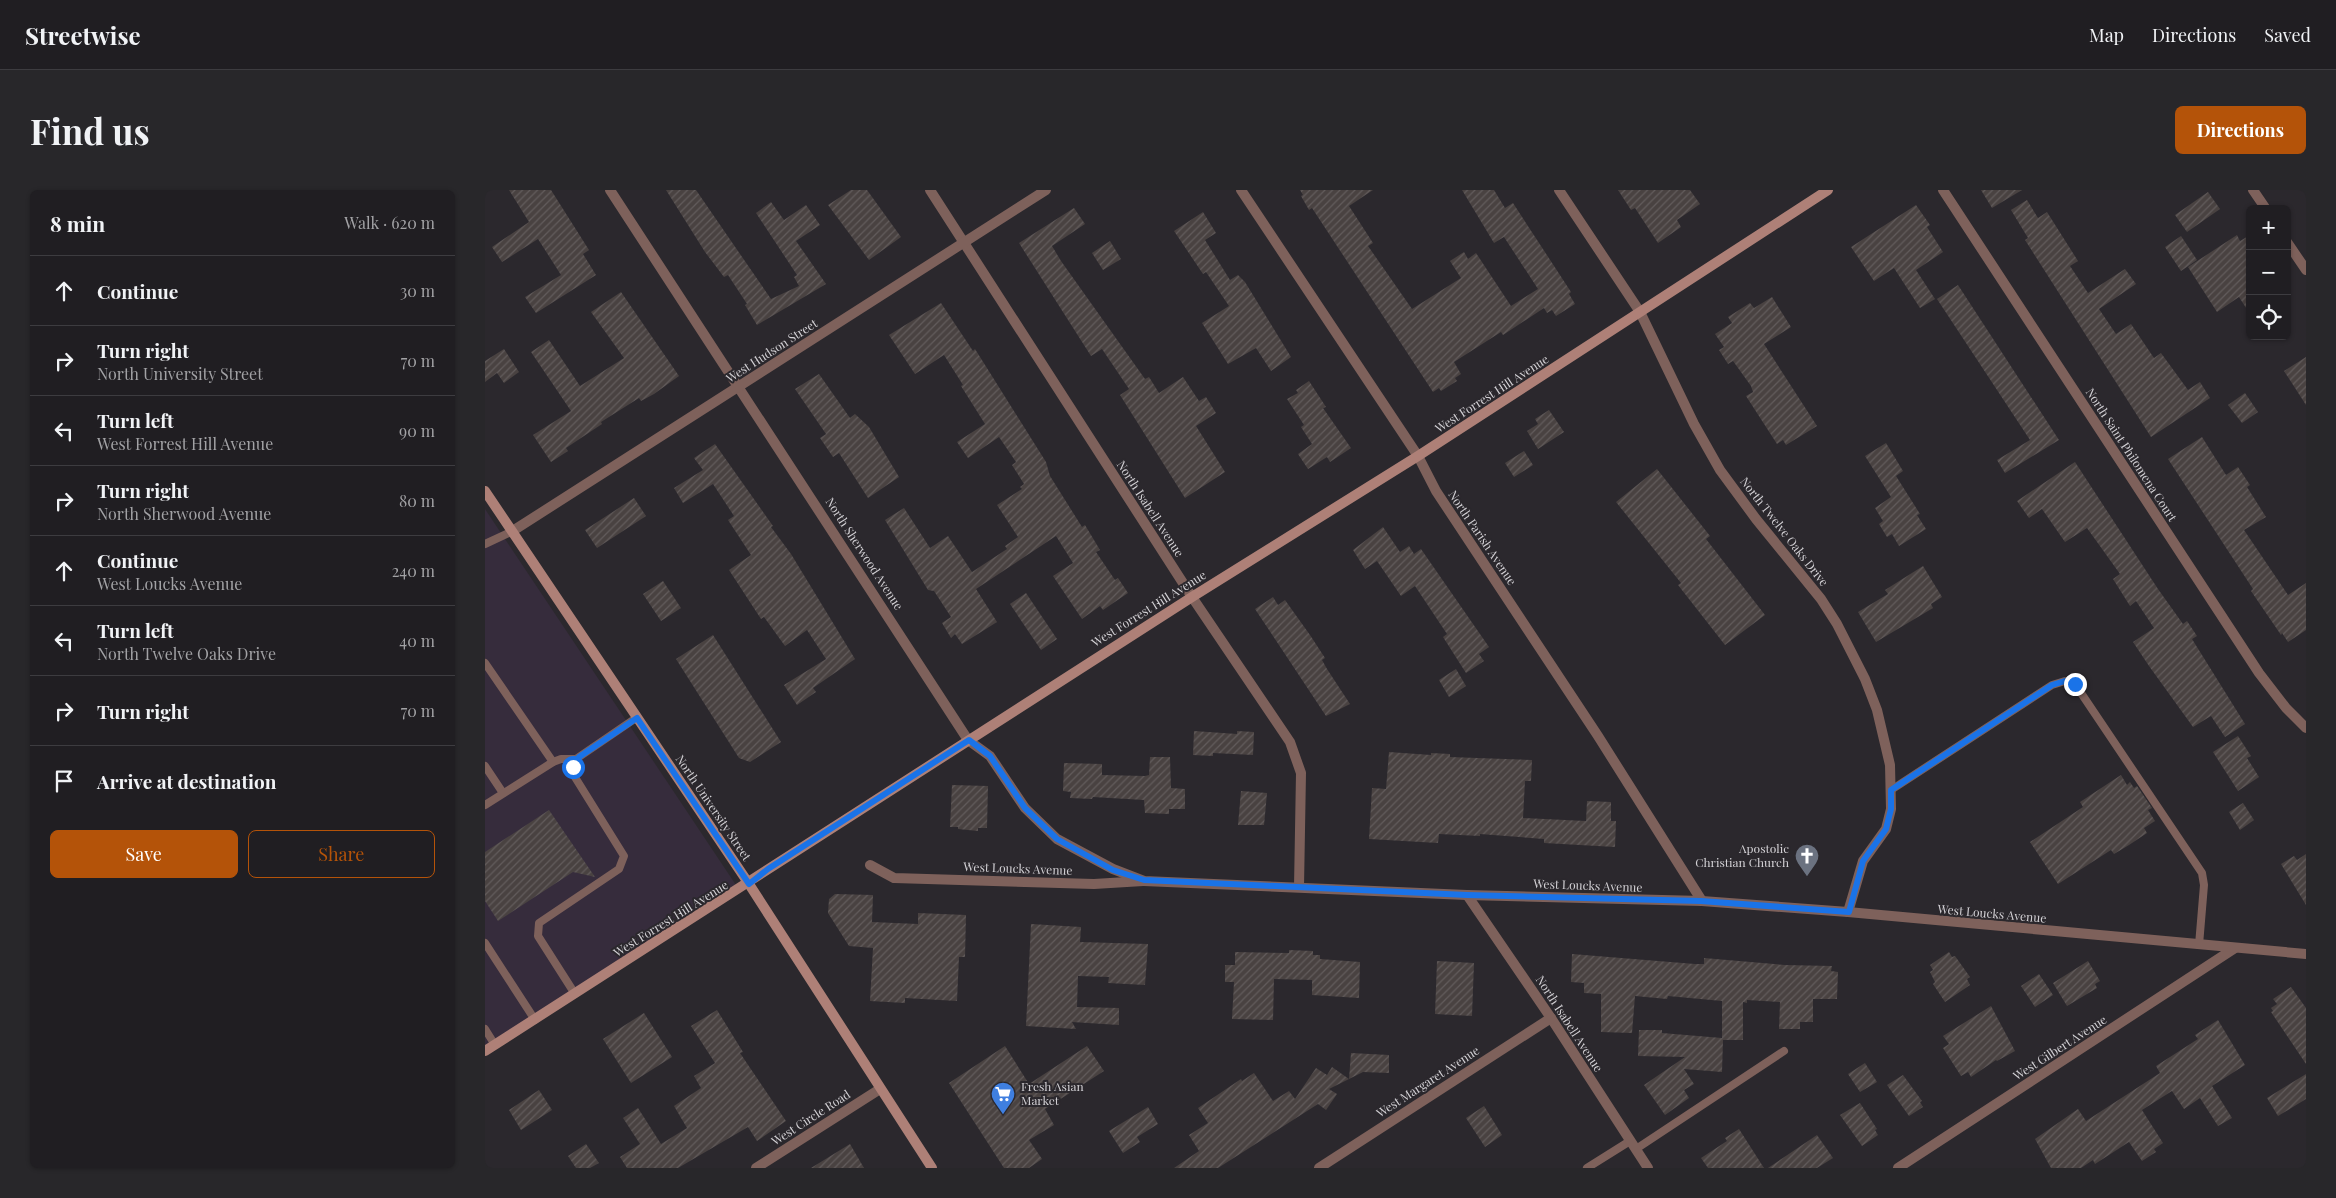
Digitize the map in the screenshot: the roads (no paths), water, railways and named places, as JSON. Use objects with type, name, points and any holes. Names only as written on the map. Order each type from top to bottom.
[{"type":"main road","name":"West Forrest Hill Avenue","points":[[485,1051],[749,884],[768,869],[1191,597],[1418,456],[1828,190]]},
{"type":"main road","name":"North University Street","points":[[485,491],[749,884],[932,1168]]},
{"type":"street","name":"North Sherwood Avenue","points":[[610,190],[740,386],[969,740],[990,756],[1025,808],[1057,839],[1113,870],[1144,880]]},
{"type":"street","name":"North Isabell Avenue","points":[[930,190],[1191,597],[1290,742],[1301,773],[1299,887]]},
{"type":"street","name":"West Hudson Street","points":[[511,532],[1046,190]]},
{"type":"street","name":"North Parish Avenue","points":[[1241,190],[1418,456],[1436,491],[1599,736],[1701,901]]},
{"type":"street","name":"North Twelve Oaks Drive","points":[[1559,190],[1640,312],[1694,424],[1720,470],[1756,519],[1802,573],[1837,624],[1865,679],[1877,710],[1890,765],[1891,809],[1886,829],[1863,861],[1849,912]]},
{"type":"street","name":"North Saint Philomena Court","points":[[1943,190],[2271,690],[2306,728]]},
{"type":"street","points":[[2253,190],[2263,205]]},
{"type":"street","points":[[2291,248],[2306,270]]},
{"type":"street","name":"West Loucks Avenue","points":[[870,865],[894,878],[1094,884],[1144,880],[1467,895],[1701,901],[1849,912],[2306,954]]},
{"type":"street","name":"North Isabell Avenue","points":[[1467,895],[1551,1018],[1648,1168]]},
{"type":"street","name":"West Gilbert Avenue","points":[[1898,1168],[2235,948]]},
{"type":"street","name":"West Margaret Avenue","points":[[1319,1168],[1551,1018]]},
{"type":"street","name":"West Circle Road","points":[[756,1168],[880,1089]]},
{"type":"lane","points":[[485,544],[511,532]]},
{"type":"lane","points":[[485,663],[553,762]]},
{"type":"lane","points":[[1891,790],[2052,685],[2065,681],[2075,684],[2201,873],[2205,885],[2199,945]]},
{"type":"lane","points":[[485,805],[553,762],[561,759],[576,759],[637,718]]},
{"type":"lane","points":[[575,994],[538,936],[539,923],[619,869],[624,856],[573,774],[576,759]]},
{"type":"lane","points":[[485,766],[503,793]]},
{"type":"lane","points":[[485,943],[535,1020]]},
{"type":"lane","points":[[485,1029],[495,1045]]},
{"type":"lane","points":[[1587,1168],[1633,1145],[1784,1051]]},
{"type":"place","name":"Apostolic Christian Church","points":[[1807,877]]},
{"type":"place","name":"Fresh Asian Market","points":[[1003,1115]]}]
